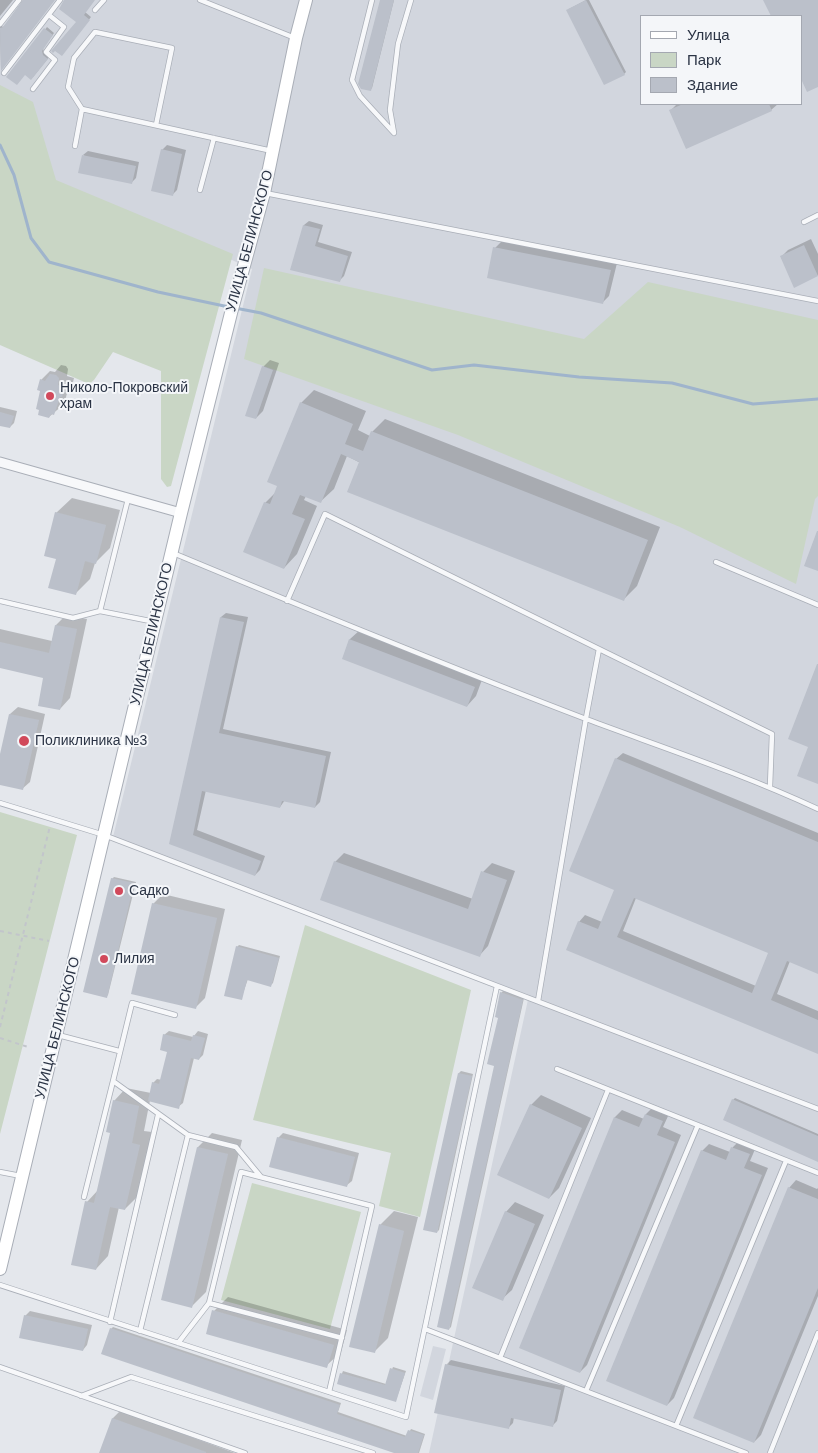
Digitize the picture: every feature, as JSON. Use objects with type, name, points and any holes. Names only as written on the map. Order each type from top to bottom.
[{"type":"street","name":"УЛИЦА БЕЛИНСКОГО","points":[[0,1269],[181,514],[233,306],[264,193],[296,38],[306,0]]},
{"type":"street","points":[[0,462],[181,514]]},
{"type":"lane","points":[[0,24],[19,0]]},
{"type":"lane","points":[[4,73],[60,0]]},
{"type":"lane","points":[[95,10],[104,0]]},
{"type":"lane","points":[[200,0],[296,38]]},
{"type":"lane","points":[[372,0],[352,80],[360,96],[394,133],[390,110],[397,53],[411,0]]},
{"type":"lane","points":[[33,89],[55,60],[46,52],[64,27],[49,15]]},
{"type":"lane","points":[[156,125],[172,48],[95,32],[74,58],[68,87],[82,108],[156,125],[214,138],[274,151]]},
{"type":"lane","points":[[75,146],[82,108]]},
{"type":"lane","points":[[200,190],[214,138]]},
{"type":"lane","points":[[264,193],[818,301]]},
{"type":"lane","points":[[804,222],[818,216]]},
{"type":"lane","points":[[100,611],[128,499]]},
{"type":"lane","points":[[288,601],[325,514],[772,734],[770,786]]},
{"type":"lane","points":[[172,553],[288,601],[586,718],[770,786],[818,809]]},
{"type":"lane","points":[[716,562],[818,605]]},
{"type":"lane","points":[[0,601],[73,618],[100,611],[155,623]]},
{"type":"lane","points":[[538,1001],[599,649]]},
{"type":"lane","points":[[0,803],[104,835],[818,1109]]},
{"type":"lane","points":[[0,1285],[406,1417],[497,986]]},
{"type":"lane","points":[[84,1197],[132,1004],[175,1015]]},
{"type":"lane","points":[[56,1035],[120,1051]]},
{"type":"lane","points":[[558,1069],[818,1173]]},
{"type":"lane","points":[[113,1082],[188,1135],[236,1147],[262,1178]]},
{"type":"lane","points":[[500,1358],[608,1090]]},
{"type":"lane","points":[[110,1322],[158,1114]]},
{"type":"lane","points":[[586,1391],[698,1125]]},
{"type":"lane","points":[[140,1331],[188,1135]]},
{"type":"lane","points":[[676,1426],[786,1160]]},
{"type":"lane","points":[[0,1172],[22,1177]]},
{"type":"lane","points":[[178,1343],[209,1303],[241,1172],[372,1206],[329,1392]]},
{"type":"lane","points":[[209,1303],[342,1338]]},
{"type":"lane","points":[[425,1329],[746,1453]]},
{"type":"lane","points":[[770,1453],[818,1333]]},
{"type":"lane","points":[[0,1367],[245,1453]]},
{"type":"lane","points":[[81,1396],[131,1377],[373,1453]]},
{"type":"path","points":[[0,1027],[52,818]]},
{"type":"path","points":[[0,931],[49,941]]},
{"type":"path","points":[[0,1038],[28,1047]]},
{"type":"shaded area","points":[[0,0],[818,0],[818,1453],[429,1453],[529,995],[113,837],[252,269],[0,156]]},
{"type":"shaded area","points":[[433,1346],[446,1349],[433,1400],[420,1396]]},
{"type":"green space","points":[[0,85],[33,102],[56,180],[233,254],[171,486],[167,487],[161,479],[161,371],[113,352],[94,380],[89,384],[0,345]]},
{"type":"green space","points":[[264,268],[584,339],[648,282],[818,320],[818,496],[815,499],[796,584],[680,527],[458,435],[244,359]]},
{"type":"green space","points":[[0,812],[77,835],[0,1134]]},
{"type":"green space","points":[[305,925],[471,990],[420,1217],[379,1206],[391,1153],[253,1120]]},
{"type":"green space","points":[[252,1183],[361,1212],[330,1329],[221,1300]]},
{"type":"building","points":[[23,0],[55,0],[1,71],[0,28],[3,27]]},
{"type":"building","points":[[64,0],[95,0],[84,15],[90,20],[62,56],[55,51],[53,53],[51,51],[76,22],[59,9]]},
{"type":"building","points":[[380,0],[394,0],[371,91],[361,89],[358,84]]},
{"type":"building","points":[[586,0],[625,75],[604,85],[566,10]]},
{"type":"building","points":[[763,0],[818,0],[818,87],[807,92],[803,83],[803,15],[770,15]]},
{"type":"building","points":[[44,28],[53,35],[42,51],[43,55],[48,59],[31,80],[25,75],[17,85],[6,77]]},
{"type":"building","points":[[681,105],[769,105],[772,111],[686,149],[669,110]]},
{"type":"building","points":[[161,149],[182,154],[173,196],[151,191]]},
{"type":"building","points":[[82,155],[136,166],[132,184],[78,173]]},
{"type":"building","points":[[303,225],[320,229],[315,246],[348,256],[340,282],[290,270]]},
{"type":"building","points":[[804,245],[818,276],[794,288],[780,256]]},
{"type":"building","points":[[493,247],[611,270],[603,304],[487,278]]},
{"type":"building","points":[[262,366],[273,370],[256,419],[245,416]]},
{"type":"building","name":"Николо-Покровский храм","points":[[50,374],[56,375],[59,378],[58,385],[65,387],[54,415],[51,414],[49,418],[38,415],[39,410],[36,409],[40,391],[37,390],[40,379],[45,381]]},
{"type":"building","points":[[300,402],[353,424],[345,444],[363,451],[371,431],[648,540],[624,601],[347,492],[359,462],[341,454],[321,503],[300,495],[292,514],[305,519],[284,569],[243,552],[264,502],[270,504],[277,486],[267,482]]},
{"type":"building","points":[[0,412],[14,416],[10,428],[0,426]]},
{"type":"building","points":[[55,512],[106,525],[96,564],[85,561],[76,595],[48,588],[56,559],[44,556]]},
{"type":"building","points":[[818,531],[818,571],[804,566]]},
{"type":"building","points":[[220,617],[244,622],[219,733],[326,756],[315,808],[282,801],[280,808],[202,791],[193,835],[261,861],[255,876],[169,844]]},
{"type":"building","points":[[55,625],[77,629],[60,710],[38,706],[43,678],[0,668],[0,642],[49,653]]},
{"type":"building","points":[[349,639],[475,687],[467,707],[342,659]]},
{"type":"building","points":[[817,664],[818,784],[797,776],[808,747],[788,739]]},
{"type":"building","points":[[9,714],[39,720],[23,790],[0,785],[0,754]]},
{"type":"building","points":[[615,758],[818,842],[818,974],[787,961],[771,1000],[818,1020],[818,1054],[566,950],[578,921],[598,929],[614,890],[569,871]],"holes":[[[634,898],[768,953],[752,993],[617,937]]]},
{"type":"building","points":[[334,861],[468,909],[481,871],[507,880],[480,957],[320,900]]},
{"type":"building","points":[[111,878],[134,883],[107,998],[83,992]]},
{"type":"building","points":[[152,903],[217,918],[196,1009],[131,994]]},
{"type":"building","points":[[236,946],[279,958],[271,987],[247,980],[242,1000],[224,996]]},
{"type":"building","points":[[500,992],[523,1000],[449,1330],[437,1327],[494,1066],[487,1064],[498,1018],[495,1017]]},
{"type":"building","points":[[163,1034],[191,1041],[193,1035],[205,1038],[199,1060],[191,1058],[179,1109],[148,1101],[152,1082],[159,1084],[167,1052],[160,1050]]},
{"type":"building","points":[[458,1073],[472,1076],[437,1233],[423,1230]]},
{"type":"building","points":[[732,1099],[818,1136],[818,1162],[723,1120]]},
{"type":"building","points":[[113,1100],[139,1106],[132,1143],[140,1145],[125,1210],[110,1207],[96,1270],[71,1265],[85,1201],[94,1203],[110,1133],[106,1132]]},
{"type":"building","points":[[530,1104],[582,1128],[549,1199],[497,1175]]},
{"type":"building","points":[[645,1114],[663,1121],[657,1135],[675,1142],[580,1373],[519,1348],[614,1117],[639,1127]]},
{"type":"building","points":[[277,1137],[355,1157],[347,1187],[269,1167]]},
{"type":"building","points":[[197,1147],[228,1154],[192,1308],[161,1300]]},
{"type":"building","points":[[731,1147],[750,1154],[744,1168],[762,1175],[667,1406],[606,1381],[701,1150],[726,1160]]},
{"type":"building","points":[[788,1187],[818,1199],[818,1288],[754,1443],[693,1418]]},
{"type":"building","points":[[505,1211],[535,1224],[503,1301],[472,1288]]},
{"type":"building","points":[[379,1224],[404,1231],[375,1353],[349,1347]]},
{"type":"building","points":[[212,1310],[334,1345],[327,1368],[206,1334]]},
{"type":"building","points":[[24,1315],[88,1329],[83,1351],[19,1338]]},
{"type":"building","points":[[110,1328],[340,1405],[337,1414],[405,1437],[408,1430],[424,1435],[418,1453],[394,1453],[101,1354]]},
{"type":"building","points":[[445,1364],[561,1390],[553,1427],[511,1418],[509,1429],[434,1413]]},
{"type":"building","points":[[390,1368],[405,1373],[396,1402],[337,1384],[340,1373],[385,1385]]},
{"type":"building","points":[[112,1418],[206,1452],[206,1453],[99,1453]]},
{"type":"waterway","points":[[0,145],[14,175],[31,238],[49,262],[158,292],[229,307]]},
{"type":"waterway","points":[[235,308],[261,313],[432,370],[474,365],[579,377],[672,383],[753,404],[818,399]]},
{"type":"place","name":"Николо-Покровский храм","points":[[50,396]]},
{"type":"place","name":"Поликлиника №3","points":[[24,741]]},
{"type":"place","name":"Садко","points":[[119,891]]},
{"type":"place","name":"Лилия","points":[[104,959]]}]
